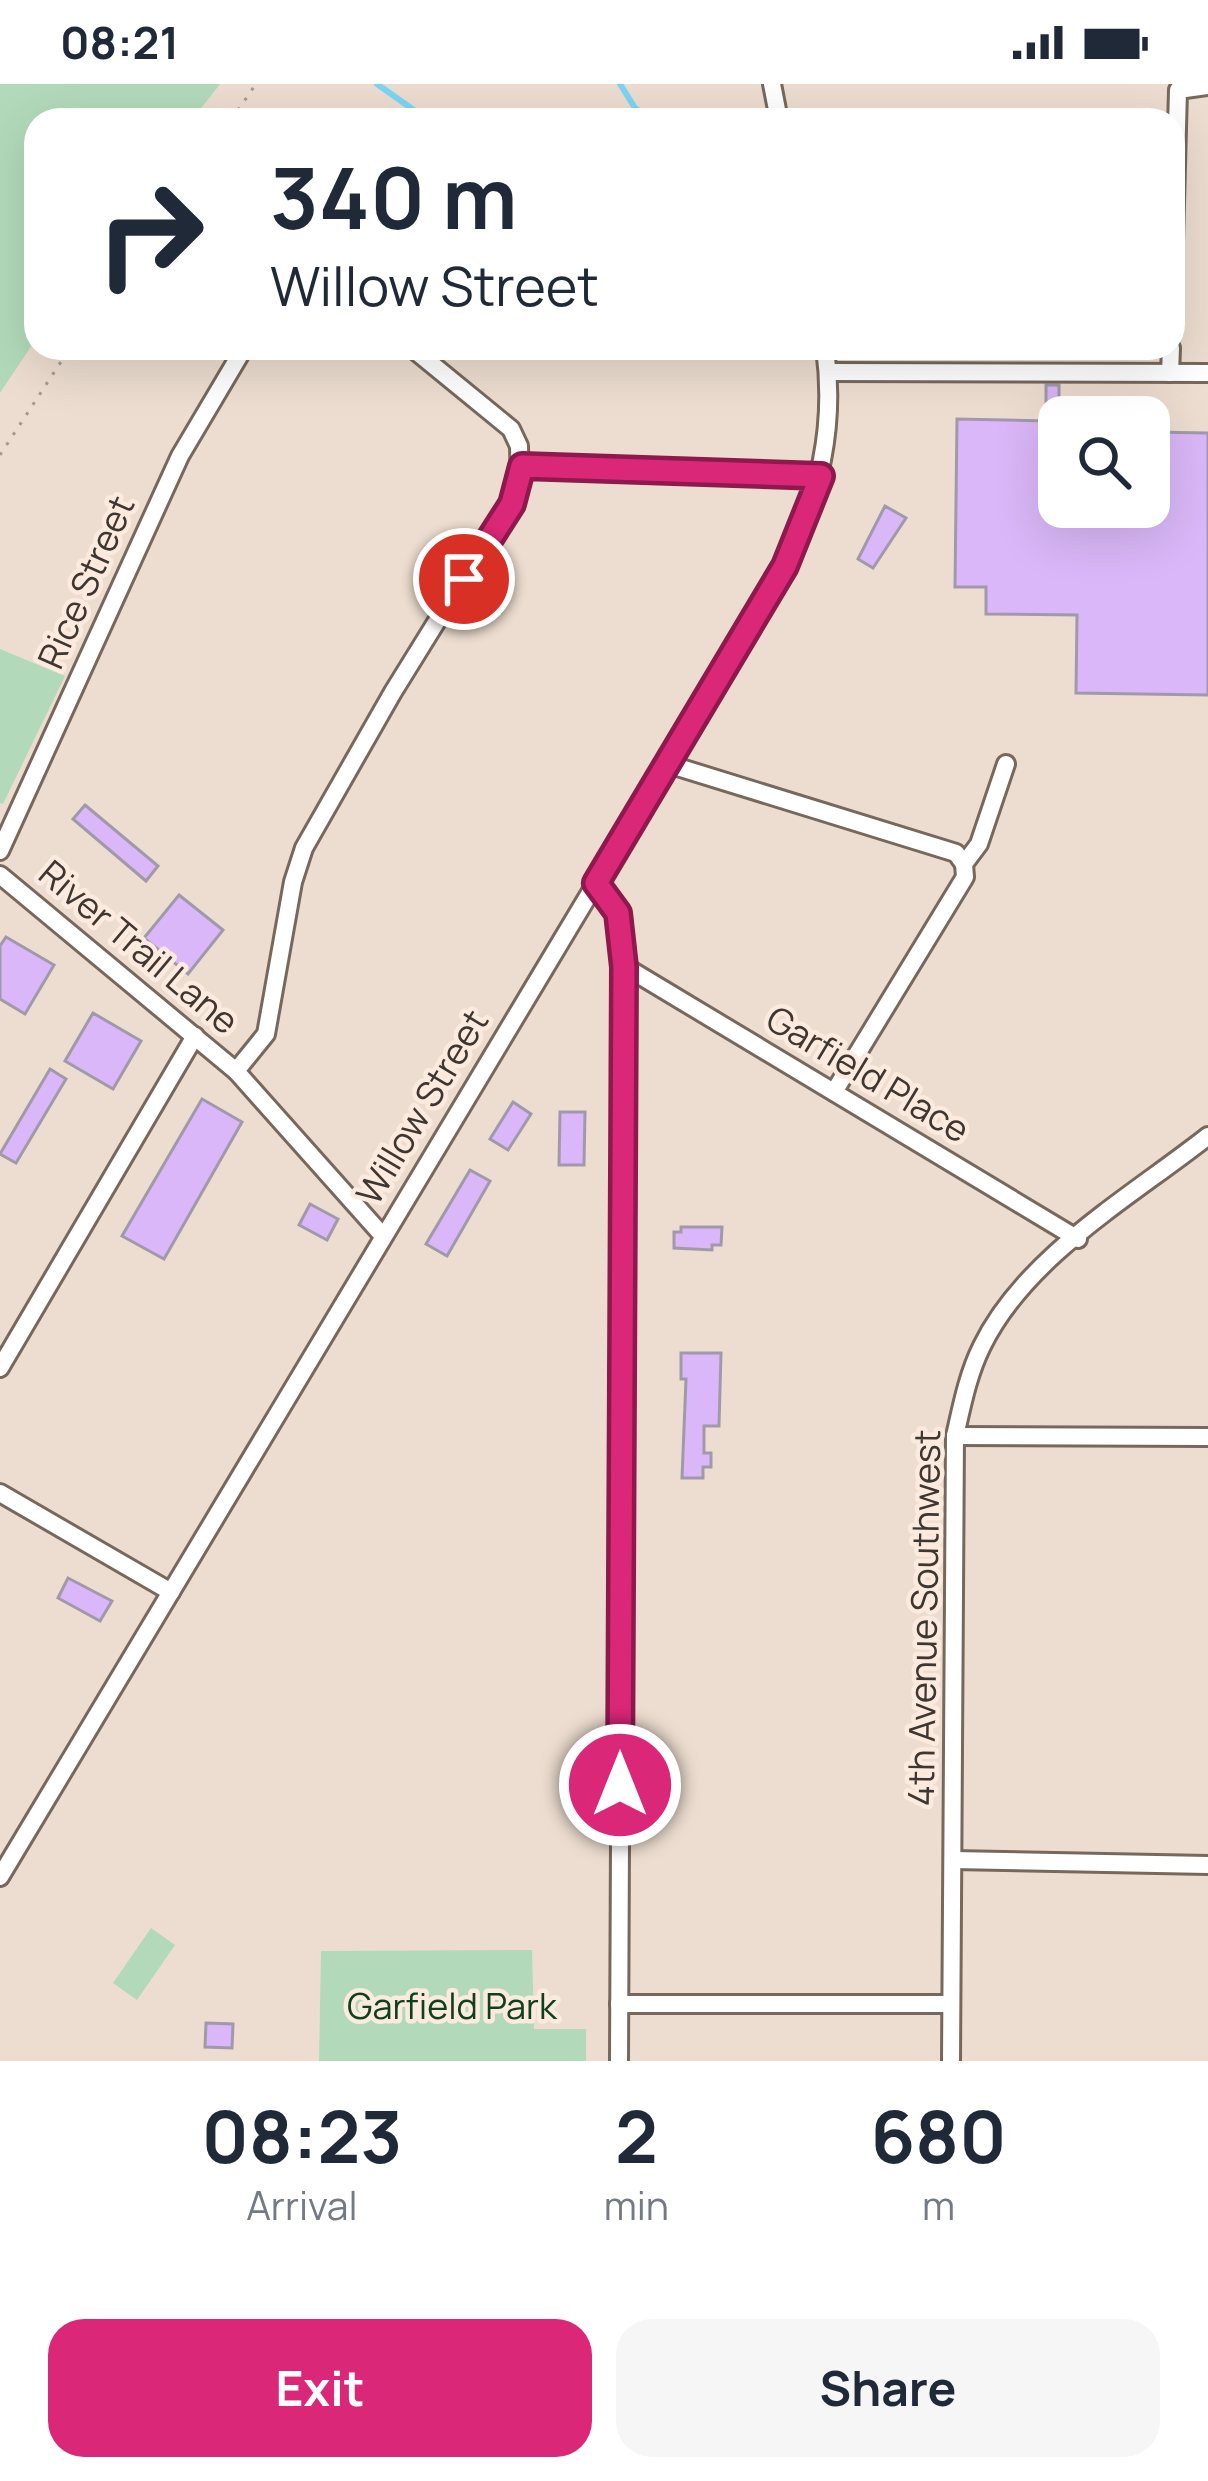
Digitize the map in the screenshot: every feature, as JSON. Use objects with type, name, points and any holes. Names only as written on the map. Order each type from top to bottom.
[{"type":"street","points":[[1178,108],[1178,90],[1208,86]]},
{"type":"street","name":"Rice Street","points":[[0,850],[179,456],[237,360]]},
{"type":"street","points":[[236,1071],[266,1034],[293,882],[304,848],[393,692],[512,504],[522,466],[511,429],[427,360]]},
{"type":"street","name":"Willow Street","points":[[0,1876],[785,566],[821,476],[828,441],[826,360]]},
{"type":"street","points":[[1170,373],[1171,360]]},
{"type":"street","points":[[828,372],[1208,373]]},
{"type":"street","points":[[522,466],[821,476]]},
{"type":"street","points":[[668,764],[956,854],[964,864],[965,877],[834,1092]]},
{"type":"street","points":[[964,864],[979,844],[1006,764]]},
{"type":"street","name":"River Trail Lane","points":[[0,874],[236,1071],[383,1235]]},
{"type":"street","points":[[596,883],[618,913],[624,967],[620,2061]]},
{"type":"street","name":"Garfield Place","points":[[624,967],[1078,1238]]},
{"type":"street","points":[[0,1368],[195,1036]]},
{"type":"street","name":"4th Avenue Southwest","points":[[951,2061],[956,1436],[983,1344],[1040,1268],[1208,1136]]},
{"type":"street","points":[[956,1436],[1208,1438]]},
{"type":"street","points":[[0,1493],[171,1592]]},
{"type":"street","points":[[953,1860],[1208,1865]]},
{"type":"street","points":[[619,2004],[950,2004]]},
{"type":"path","points":[[0,454],[62,360]]},
{"type":"green space","points":[[0,84],[220,84],[201,108],[24,108],[24,357],[0,393]]},
{"type":"green space","points":[[0,649],[65,676],[3,804],[0,803]]},
{"type":"green space","points":[[151,1928],[175,1945],[137,2000],[113,1983]]},
{"type":"green space","name":"Garfield Park","points":[[532,1950],[534,2029],[586,2029],[586,2061],[319,2061],[321,1951]]},
{"type":"building","points":[[1046,385],[1059,385],[1059,396],[1046,396]]},
{"type":"building","points":[[957,419],[1038,421],[1038,528],[1170,528],[1170,432],[1208,433],[1208,695],[1076,693],[1077,615],[986,614],[986,587],[955,587]]},
{"type":"building","points":[[885,506],[906,518],[873,568],[858,559]]},
{"type":"building","points":[[85,805],[158,866],[146,881],[73,819]]},
{"type":"building","points":[[179,895],[223,930],[188,974],[144,938]]},
{"type":"building","points":[[6,937],[54,965],[25,1014],[0,999],[0,946]]},
{"type":"building","points":[[93,1013],[141,1041],[113,1089],[65,1061]]},
{"type":"building","points":[[50,1069],[66,1079],[16,1163],[0,1154]]},
{"type":"building","points":[[202,1099],[242,1122],[164,1259],[122,1236]]},
{"type":"building","points":[[513,1102],[531,1114],[508,1150],[490,1139]]},
{"type":"building","points":[[560,1112],[585,1112],[584,1165],[559,1165]]},
{"type":"building","points":[[470,1170],[490,1181],[447,1256],[426,1244]]},
{"type":"building","points":[[310,1204],[338,1219],[327,1240],[299,1225]]},
{"type":"building","points":[[681,1227],[722,1227],[721,1245],[712,1245],[712,1250],[674,1248],[674,1232],[681,1232]]},
{"type":"building","points":[[681,1353],[721,1353],[719,1426],[704,1426],[704,1453],[711,1453],[711,1467],[703,1467],[703,1478],[682,1478],[686,1379],[681,1379]]},
{"type":"building","points":[[68,1578],[112,1601],[100,1621],[58,1598]]},
{"type":"building","points":[[206,2023],[233,2024],[232,2048],[205,2047]]},
{"type":"waterway","points":[[377,84],[411,108]]},
{"type":"waterway","points":[[620,84],[635,108]]},
{"type":"route","points":[[464,579],[512,504],[522,466],[821,476],[785,566],[596,883],[618,913],[624,967],[620,1785]]}]
